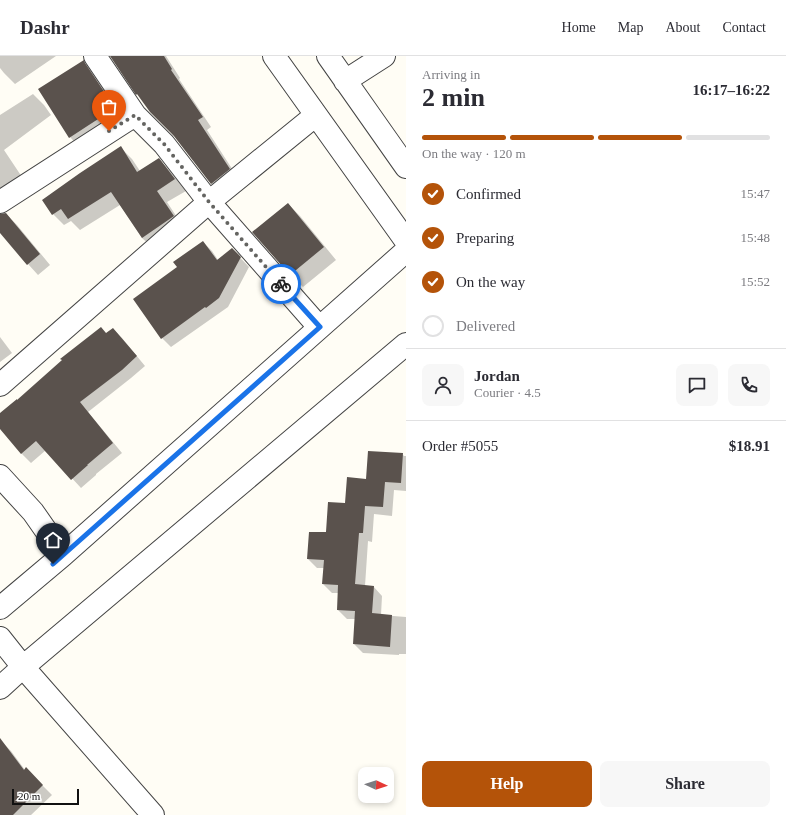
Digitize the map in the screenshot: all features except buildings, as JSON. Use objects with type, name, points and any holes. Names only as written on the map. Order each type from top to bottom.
[{"type":"street","points":[[95,56],[135,115],[164,144],[209,202],[320,327]]},
{"type":"street","points":[[274,56],[406,241]]},
{"type":"street","points":[[328,56],[406,167]]},
{"type":"street","points":[[346,81],[384,56]]},
{"type":"street","points":[[0,202],[135,115]]},
{"type":"street","points":[[0,385],[209,202],[316,115]]},
{"type":"street","points":[[0,608],[406,251]]},
{"type":"street","points":[[0,688],[406,344]]},
{"type":"street","points":[[0,476],[33,512],[63,554]]},
{"type":"street","points":[[0,638],[23,668],[154,815]]},
{"type":"way so far","points":[[109,131],[135,115],[164,144],[209,202],[281,284]]},
{"type":"route","points":[[53,564],[320,327],[281,284]]}]
